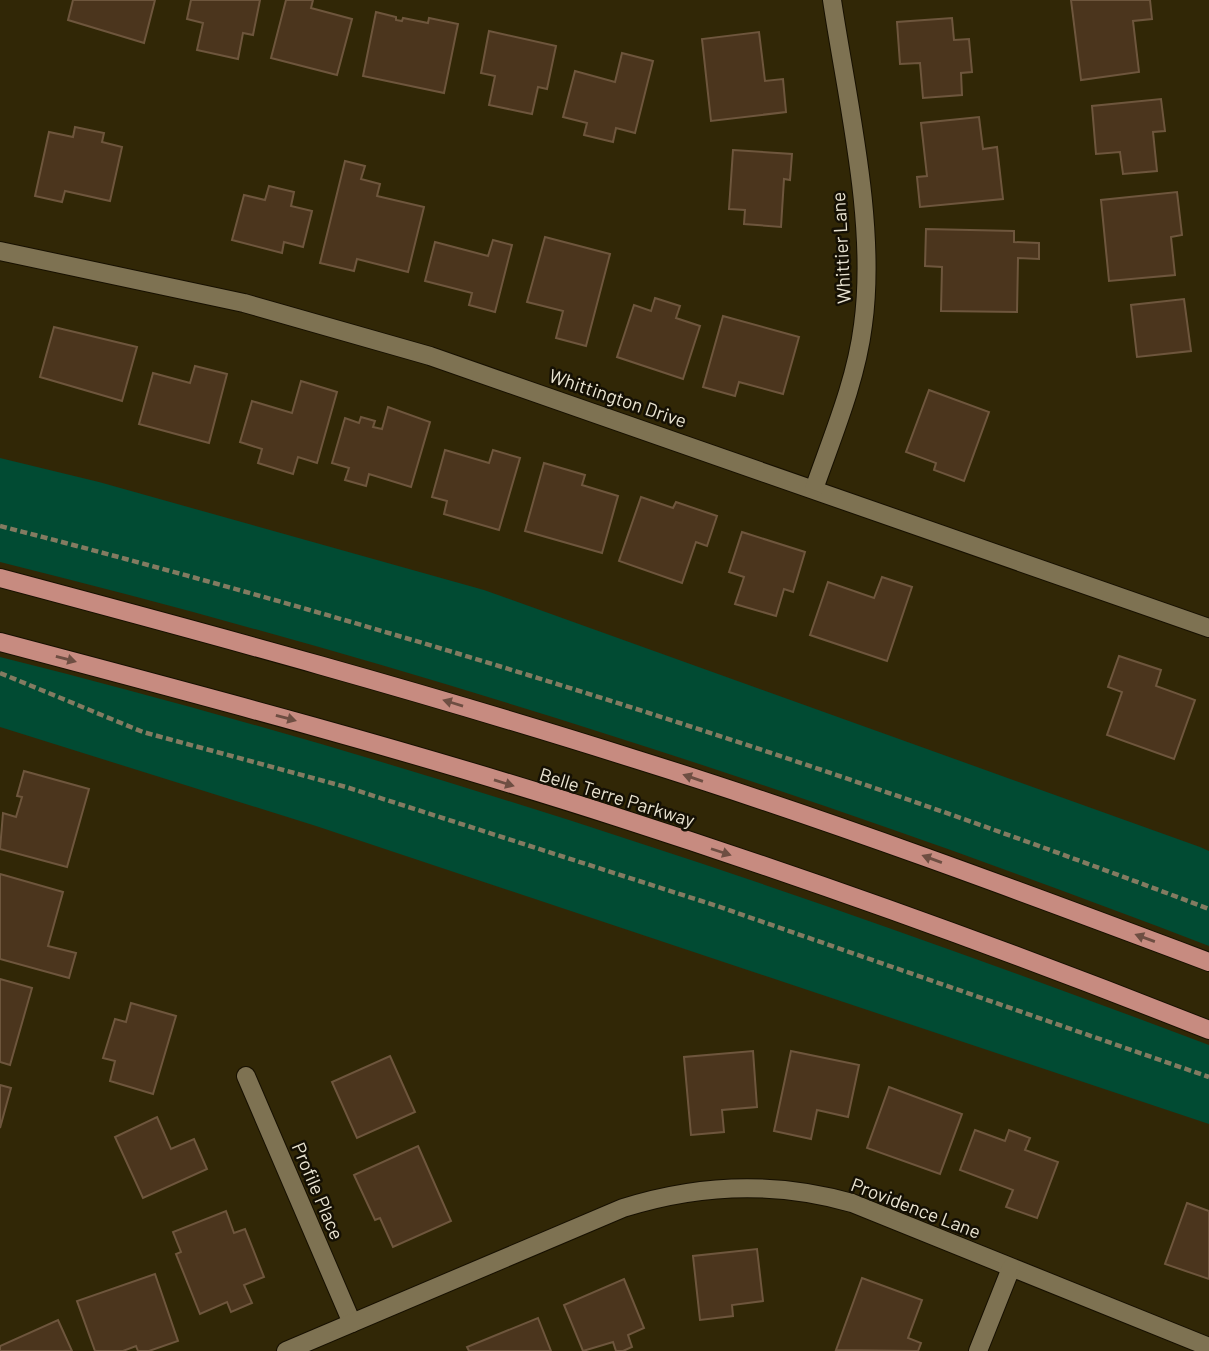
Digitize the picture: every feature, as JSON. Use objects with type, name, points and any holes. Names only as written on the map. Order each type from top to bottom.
[{"type":"main road","name":"Belle Terre Parkway","points":[[0,578],[278,652],[641,761],[912,852],[1209,962]]},
{"type":"main road","name":"Belle Terre Parkway","points":[[0,642],[293,720],[618,818],[932,925],[1209,1030]]},
{"type":"street","name":"Whittier Lane","points":[[814,489],[854,370],[863,326],[866,281],[859,179],[832,0]]},
{"type":"street","name":"Whittington Drive","points":[[0,251],[244,303],[379,340],[1209,628]]},
{"type":"street","name":"Profile Place","points":[[246,1076],[352,1323]]},
{"type":"street","name":"Providence Lane","points":[[286,1351],[622,1208],[650,1199],[711,1189],[772,1188],[830,1197],[874,1211],[1209,1347]]},
{"type":"street","points":[[978,1351],[1011,1268]]},
{"type":"path","points":[[0,526],[265,596],[621,704],[915,801],[1209,909]]},
{"type":"path","points":[[0,673],[143,732],[346,787],[718,906],[1209,1077]]},
{"type":"green space","points":[[0,458],[99,482],[484,590],[1200,847],[1209,851],[1209,946],[911,836],[610,735],[307,644],[0,562]]},
{"type":"green space","points":[[0,657],[307,740],[610,833],[911,936],[1209,1045],[1209,1124],[316,826],[0,727]]},
{"type":"building","points":[[73,0],[155,0],[144,43],[68,20]]},
{"type":"building","points":[[191,0],[260,0],[253,35],[243,33],[238,59],[197,50],[203,23],[187,19]]},
{"type":"building","points":[[286,0],[313,0],[311,8],[352,19],[337,75],[271,58]]},
{"type":"building","points":[[1071,0],[1150,0],[1152,19],[1133,21],[1139,72],[1081,80]]},
{"type":"building","points":[[376,12],[402,21],[403,18],[428,23],[429,18],[458,24],[444,93],[363,76]]},
{"type":"building","points":[[952,18],[954,40],[969,39],[972,72],[961,73],[962,95],[923,98],[920,63],[900,64],[897,22]]},
{"type":"building","points":[[489,31],[556,46],[547,89],[538,87],[532,114],[489,105],[495,76],[481,73]]},
{"type":"building","points":[[759,32],[765,81],[783,79],[786,112],[711,121],[702,39]]},
{"type":"building","points":[[622,53],[653,61],[635,133],[616,128],[613,142],[584,135],[587,123],[563,117],[575,71],[615,82]]},
{"type":"building","points":[[1161,99],[1165,131],[1153,132],[1157,171],[1123,174],[1120,152],[1096,154],[1092,106]]},
{"type":"building","points":[[979,117],[983,149],[997,147],[1003,199],[920,207],[917,177],[927,176],[921,123]]},
{"type":"building","points":[[75,127],[104,133],[102,142],[122,147],[110,201],[65,191],[62,202],[35,196],[49,132],[73,137]]},
{"type":"building","points":[[733,150],[792,154],[790,180],[784,179],[781,227],[744,224],[745,210],[729,209]]},
{"type":"building","points":[[345,161],[365,166],[361,179],[380,184],[377,196],[424,207],[408,272],[357,259],[354,271],[320,263]]},
{"type":"building","points":[[269,186],[294,192],[291,206],[312,211],[303,247],[284,242],[282,253],[232,240],[244,195],[265,200]]},
{"type":"building","points":[[1177,192],[1182,235],[1171,237],[1175,275],[1109,281],[1101,200]]},
{"type":"building","points":[[926,229],[1014,231],[1014,242],[1039,243],[1039,259],[1018,258],[1017,312],[941,311],[942,267],[925,266]]},
{"type":"building","points":[[545,237],[610,254],[586,346],[556,338],[563,311],[527,302]]},
{"type":"building","points":[[493,240],[512,245],[495,312],[469,305],[472,293],[425,281],[435,242],[488,256]]},
{"type":"building","points":[[655,298],[680,306],[676,318],[700,326],[683,379],[617,357],[634,305],[651,311]]},
{"type":"building","points":[[1184,299],[1191,351],[1137,357],[1131,305]]},
{"type":"building","points":[[723,316],[799,337],[783,394],[739,382],[735,396],[703,387]]},
{"type":"building","points":[[54,327],[137,347],[122,401],[40,377]]},
{"type":"building","points":[[195,366],[227,374],[209,443],[139,424],[153,373],[190,383]]},
{"type":"building","points":[[301,381],[337,392],[317,463],[298,457],[293,474],[258,463],[262,449],[240,442],[252,401],[292,413]]},
{"type":"building","points":[[929,390],[989,412],[964,481],[934,470],[936,463],[906,452]]},
{"type":"building","points":[[388,407],[430,422],[411,487],[369,474],[366,486],[345,480],[349,468],[332,463],[345,418],[359,423],[361,417],[375,421],[373,427],[382,429]]},
{"type":"building","points":[[445,450],[489,463],[493,450],[520,458],[499,530],[444,514],[447,501],[432,497]]},
{"type":"building","points":[[544,463],[585,475],[582,485],[618,496],[602,553],[525,531]]},
{"type":"building","points":[[641,497],[673,508],[676,502],[717,516],[707,546],[696,542],[682,583],[619,561]]},
{"type":"building","points":[[742,532],[805,552],[793,592],[784,589],[776,616],[735,604],[744,577],[729,572]]},
{"type":"building","points":[[882,577],[912,587],[887,661],[810,635],[828,582],[874,598]]},
{"type":"building","points":[[1119,656],[1161,670],[1156,686],[1195,700],[1174,759],[1107,735],[1122,692],[1108,687]]},
{"type":"building","points":[[24,771],[89,789],[67,867],[0,849],[3,813],[16,817],[22,797],[17,796]]},
{"type":"building","points":[[0,874],[63,892],[48,946],[76,953],[69,978],[0,959]]},
{"type":"building","points":[[0,979],[32,988],[10,1065],[0,1062]]},
{"type":"building","points":[[131,1003],[176,1016],[153,1094],[110,1081],[115,1061],[103,1058],[115,1019],[126,1022]]},
{"type":"building","points":[[753,1051],[757,1107],[722,1110],[724,1132],[691,1135],[684,1057]]},
{"type":"building","points":[[791,1051],[859,1065],[848,1117],[817,1110],[811,1139],[774,1131]]},
{"type":"building","points":[[390,1056],[415,1112],[357,1138],[332,1082]]},
{"type":"building","points":[[0,1085],[11,1088],[0,1128]]},
{"type":"building","points":[[889,1087],[962,1114],[940,1174],[867,1148]]},
{"type":"building","points":[[157,1117],[171,1149],[194,1139],[207,1169],[143,1198],[115,1137]]},
{"type":"building","points":[[975,1130],[1005,1141],[1009,1130],[1030,1138],[1025,1150],[1058,1162],[1037,1218],[1006,1207],[1013,1190],[960,1170]]},
{"type":"building","points":[[418,1146],[451,1221],[393,1247],[380,1218],[375,1220],[354,1175]]},
{"type":"building","points":[[1187,1203],[1209,1211],[1209,1279],[1165,1264]]},
{"type":"building","points":[[226,1211],[234,1233],[245,1229],[264,1277],[244,1285],[252,1303],[231,1312],[227,1302],[200,1314],[176,1254],[181,1252],[173,1232]]},
{"type":"building","points":[[757,1249],[763,1301],[732,1305],[733,1316],[700,1320],[693,1256]]},
{"type":"building","points":[[155,1274],[178,1341],[149,1351],[138,1351],[136,1346],[123,1351],[95,1351],[77,1301]]},
{"type":"building","points":[[862,1278],[922,1300],[908,1338],[921,1343],[918,1351],[836,1350]]},
{"type":"building","points":[[624,1279],[644,1328],[628,1335],[632,1347],[623,1351],[616,1351],[613,1342],[583,1351],[564,1305]]},
{"type":"building","points":[[538,1318],[551,1351],[469,1351],[467,1347]]},
{"type":"building","points":[[58,1320],[72,1351],[0,1351],[0,1346]]}]
